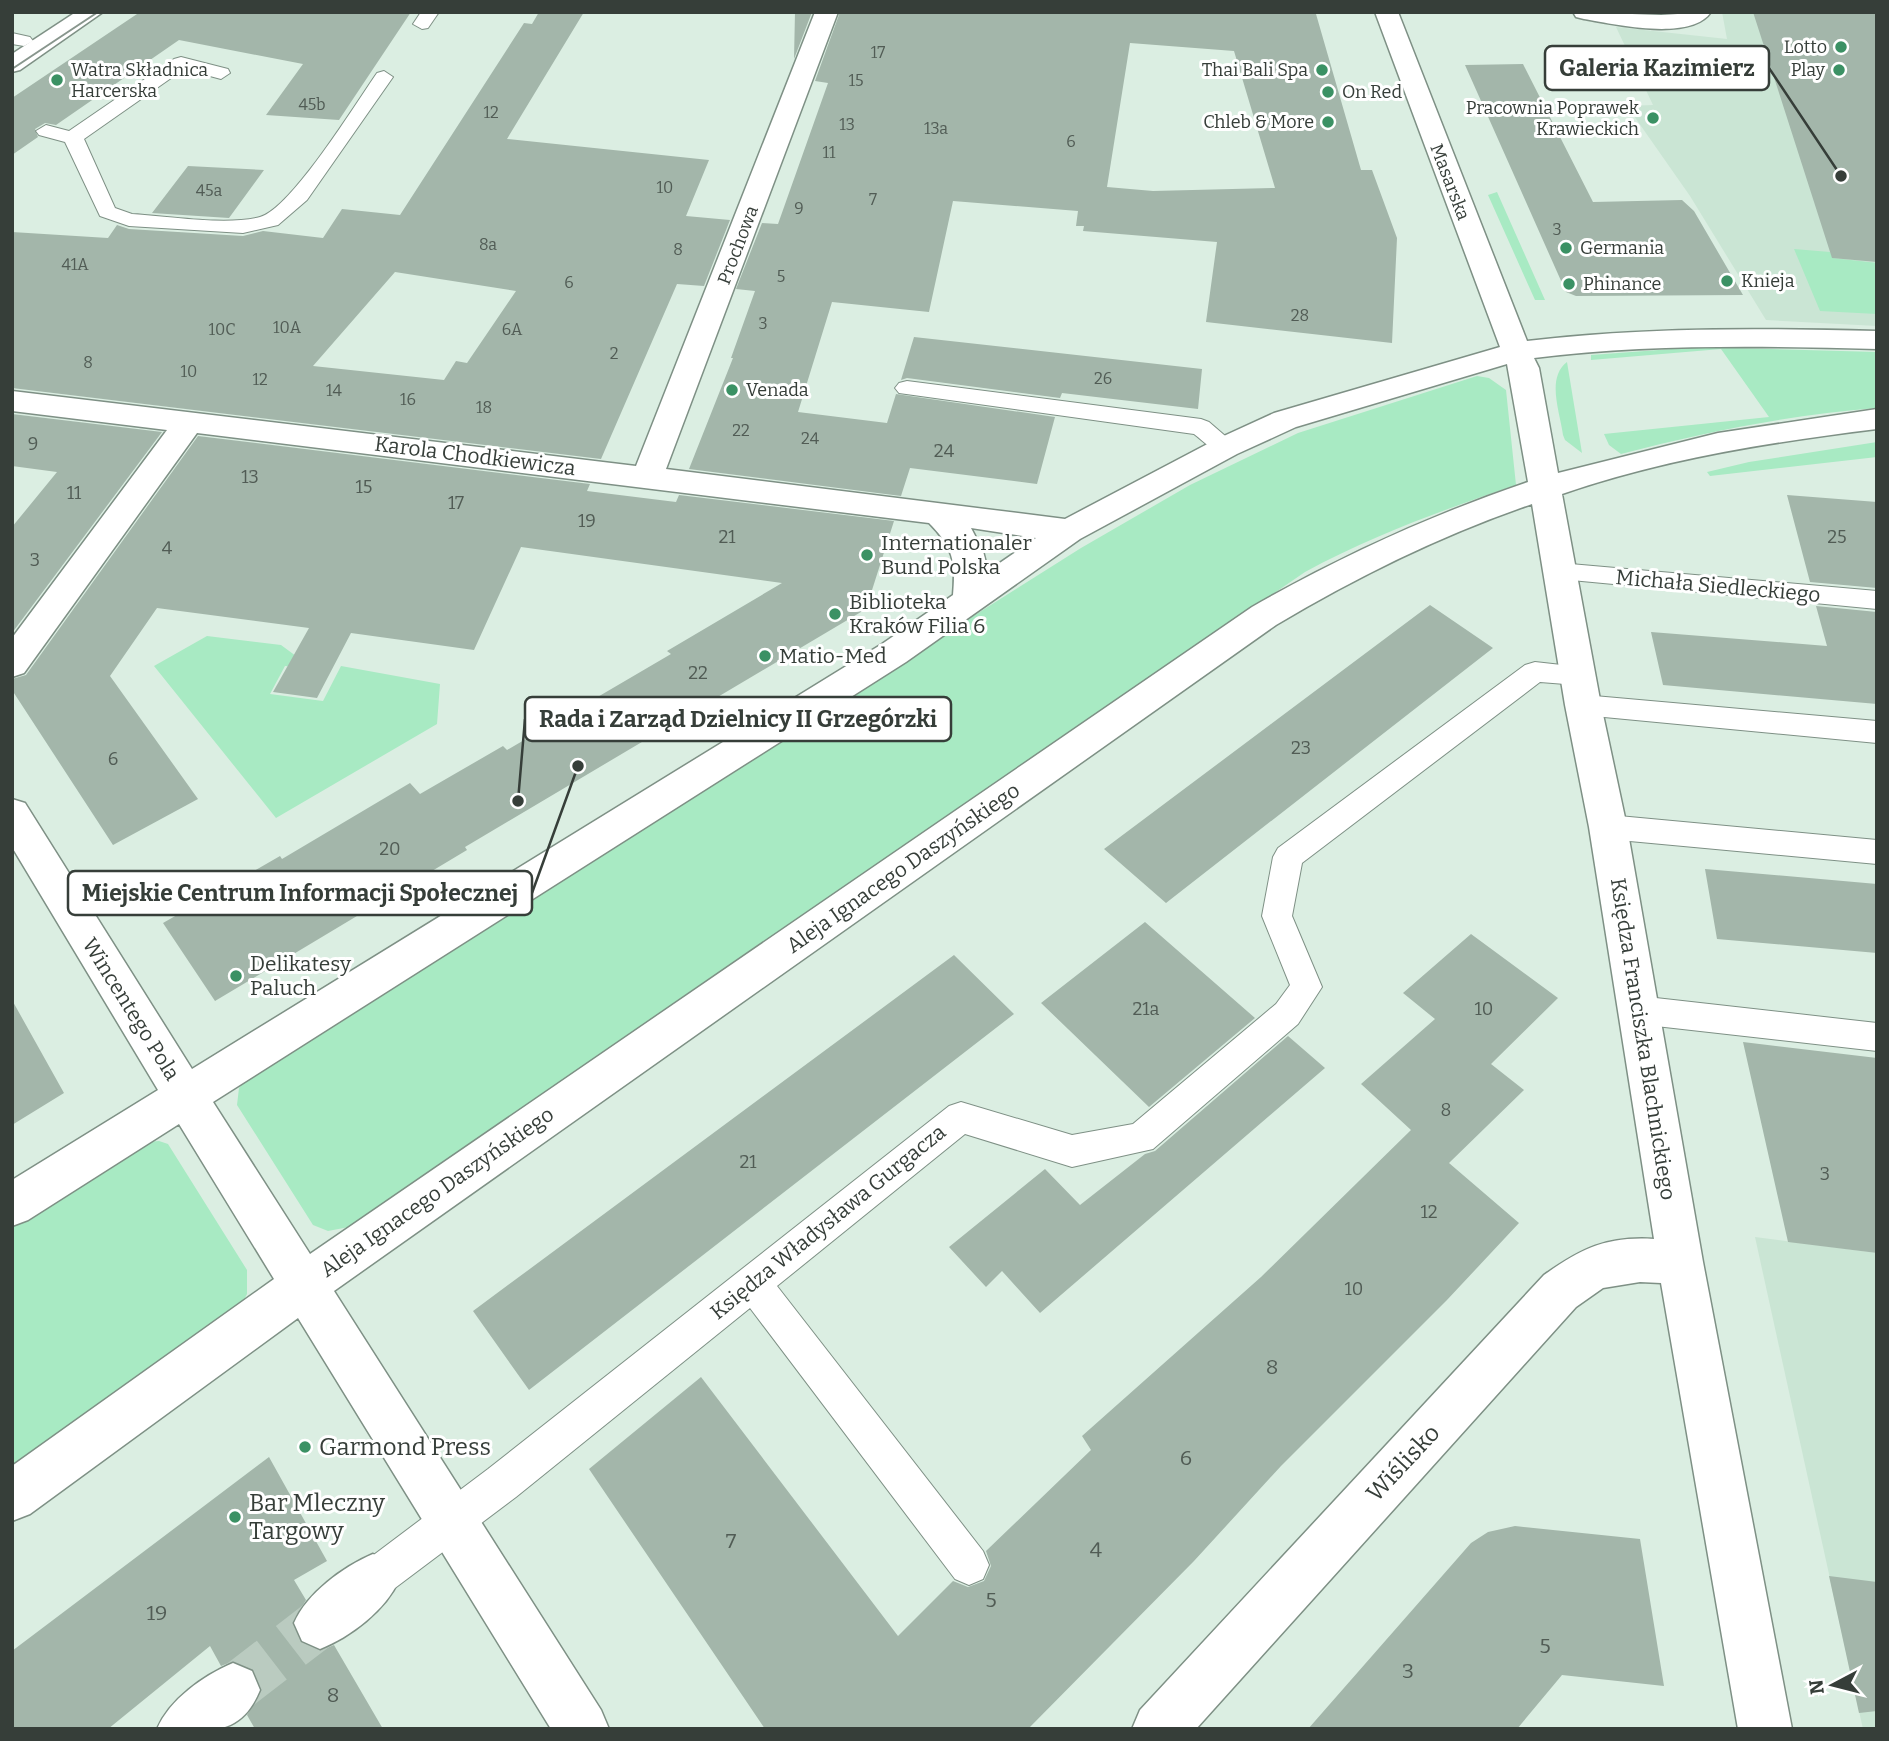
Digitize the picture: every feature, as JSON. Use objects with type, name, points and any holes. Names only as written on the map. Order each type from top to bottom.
[{"type":"street","points":[[16,43],[69,12]]},
{"type":"street","points":[[12,65],[92,12]]},
{"type":"street","name":"Prochowa","points":[[647,477],[827,12]]},
{"type":"street","name":"Masarska","points":[[1386,12],[1499,311],[1518,351]]},
{"type":"street","points":[[1584,12],[1669,22],[1684,21],[1700,12]]},
{"type":"street","points":[[12,1205],[894,653],[1069,531],[1226,447],[1286,420],[1518,351],[1576,344],[1737,336],[1877,340]]},
{"type":"street","name":"Księdza Franciszka Blachnickiego","points":[[1518,351],[1524,368],[1580,690],[1608,827],[1680,1262],[1765,1729]]},
{"type":"street","name":"Karola Chodkiewicza","points":[[12,401],[1069,531]]},
{"type":"street","name":"Aleja Ignacego Daszyńskiego","points":[[12,1496],[305,1284],[1275,609],[1320,581],[1369,556],[1454,519],[1545,488],[1763,434],[1877,419]]},
{"type":"street","points":[[12,664],[189,422]]},
{"type":"street","points":[[938,513],[960,533],[969,553],[973,571],[970,598]]},
{"type":"street","name":"Wincentego Pola","points":[[18,836],[184,1096]]},
{"type":"street","points":[[184,1096],[305,1284],[582,1729]]},
{"type":"street","name":"Wiślisko","points":[[1159,1729],[1560,1291],[1594,1267],[1640,1261],[1680,1262]]},
{"type":"street","name":"Księdza Władysława Gurgacza","points":[[320,1623],[373,1580]]},
{"type":"street","points":[[184,1729],[233,1690]]},
{"type":"lane","points":[[72,138],[181,63],[221,73]]},
{"type":"lane","points":[[47,131],[72,138],[107,212],[129,220],[243,227],[260,225],[271,221],[293,205],[384,77]]},
{"type":"lane","points":[[907,388],[1201,427],[1226,447]]},
{"type":"lane","name":"Michała Siedleckiego","points":[[1559,572],[1877,600]]},
{"type":"lane","name":"Księdza Władysława Gurgacza","points":[[373,1580],[452,1521],[961,1117],[1072,1151],[1141,1138],[1287,1014],[1306,987],[1278,916],[1288,858],[1535,672],[1580,690]]},
{"type":"lane","points":[[1580,690],[1877,732]]},
{"type":"lane","points":[[1608,827],[1877,852]]},
{"type":"lane","points":[[1638,1010],[1877,1037]]},
{"type":"lane","points":[[753,1283],[969,1565]]},
{"type":"shaded area","points":[[1722,12],[1877,12],[1877,326],[1766,320],[1690,196],[1627,106],[1653,105],[1616,27],[1727,39]]},
{"type":"shaded area","points":[[1755,1237],[1877,1253],[1877,1729],[1863,1729]]},
{"type":"green space","points":[[1497,192],[1545,300],[1535,300],[1488,195]]},
{"type":"green space","points":[[1794,249],[1830,252],[1833,258],[1877,263],[1877,314],[1820,311]]},
{"type":"green space","points":[[1699,347],[1877,352],[1877,408],[1748,425],[1621,454],[1609,445],[1604,434],[1769,417],[1721,349],[1591,360],[1591,355]]},
{"type":"green space","points":[[1567,362],[1582,453],[1565,440],[1557,406],[1557,377]]},
{"type":"green space","points":[[1477,376],[1489,378],[1506,390],[1516,485],[1382,535],[1305,572],[349,1227],[328,1231],[313,1225],[237,1105],[239,1088],[252,1072],[1081,548],[1190,485],[1298,433]]},
{"type":"green space","points":[[1877,442],[1877,457],[1710,476],[1707,472],[1749,462]]},
{"type":"green space","points":[[207,636],[281,645],[300,659],[296,667],[285,666],[270,694],[323,701],[341,666],[440,684],[437,724],[276,818],[154,666]]},
{"type":"green space","points":[[159,1141],[168,1144],[247,1270],[247,1294],[240,1307],[12,1477],[12,1221],[147,1142]]},
{"type":"building","points":[[140,12],[411,12],[339,120],[266,115],[303,64],[179,40],[56,125],[45,123],[35,129],[38,137],[12,155],[12,98]]},
{"type":"building","points":[[539,12],[584,12],[507,139],[709,160],[686,216],[730,220],[704,286],[677,284],[601,459],[12,388],[12,232],[108,238],[117,225],[129,229],[243,236],[263,231],[323,238],[342,209],[400,215],[524,23],[532,24]],"holes":[[[395,272],[516,291],[467,363],[456,361],[444,380],[313,366]]]},
{"type":"building","points":[[795,12],[812,12],[794,59]]},
{"type":"building","points":[[840,12],[1316,14],[1361,170],[1372,170],[1397,238],[1392,343],[1206,322],[1217,242],[1083,231],[1084,226],[1076,226],[1078,211],[953,201],[929,312],[832,302],[798,412],[887,423],[896,394],[1055,417],[1037,484],[910,468],[901,496],[689,469],[733,358],[755,291],[736,289],[762,223],[778,224],[828,83],[815,81]],"holes":[[[1130,43],[1234,51],[1275,188],[1153,191],[1107,187]]]},
{"type":"building","points":[[1753,12],[1877,12],[1877,262],[1832,258]]},
{"type":"building","points":[[1523,64],[1593,202],[1682,200],[1694,211],[1743,295],[1576,296],[1566,292],[1465,65]]},
{"type":"building","points":[[188,166],[264,170],[229,218],[152,213]]},
{"type":"building","points":[[914,337],[1202,369],[1198,409],[1062,393],[1060,398],[907,378],[901,380]]},
{"type":"building","points":[[12,414],[162,432],[12,633],[12,527],[57,472],[12,466]]},
{"type":"building","points":[[198,436],[590,484],[587,491],[676,502],[679,495],[894,521],[866,609],[465,847],[467,850],[215,1001],[163,923],[280,856],[282,859],[410,783],[420,794],[503,746],[507,750],[671,654],[667,651],[782,583],[521,547],[474,650],[351,633],[317,698],[273,692],[309,628],[157,608],[110,676],[198,799],[113,845],[12,690],[12,679],[26,675]]},
{"type":"building","points":[[1787,495],[1877,502],[1877,588],[1810,582]]},
{"type":"building","points":[[1430,605],[1493,648],[1166,903],[1104,849]]},
{"type":"building","points":[[1816,606],[1877,612],[1877,704],[1663,685],[1651,632],[1827,646]]},
{"type":"building","points":[[1705,869],[1877,884],[1877,953],[1717,939]]},
{"type":"building","points":[[1145,922],[1255,1018],[1149,1107],[1041,1003]]},
{"type":"building","points":[[1471,934],[1558,998],[1491,1064],[1524,1090],[1449,1163],[1519,1223],[1447,1300],[1281,1466],[1194,1561],[1028,1729],[765,1729],[589,1469],[701,1377],[898,1636],[953,1581],[968,1587],[984,1581],[991,1566],[986,1551],[1091,1450],[1082,1436],[1261,1277],[1411,1130],[1361,1084],[1435,1019],[1403,993]]},
{"type":"building","points":[[954,955],[1014,1014],[529,1390],[473,1311]]},
{"type":"building","points":[[12,1000],[64,1093],[12,1125]]},
{"type":"building","points":[[1288,1036],[1325,1068],[1040,1313],[1002,1271],[986,1287],[949,1247],[1045,1169],[1080,1205],[1145,1154],[1155,1151]]},
{"type":"building","points":[[1743,1042],[1877,1058],[1877,1253],[1788,1242]]},
{"type":"building","points":[[269,1457],[327,1561],[294,1580],[306,1600],[292,1624],[301,1643],[319,1651],[334,1645],[383,1729],[255,1729],[247,1715],[262,1689],[254,1670],[234,1661],[221,1666],[210,1646],[108,1729],[12,1729],[12,1651]]},
{"type":"building","points":[[1515,1526],[1640,1539],[1664,1686],[1562,1675],[1517,1729],[1308,1729],[1471,1543],[1488,1532]]},
{"type":"building","points":[[1829,1576],[1877,1582],[1877,1711],[1859,1713]]},
{"type":"tunnel","points":[[233,1690],[320,1623]]},
{"type":"tram line","points":[[12,69],[98,12]]},
{"type":"place","name":"Lotto","points":[[1841,47]]},
{"type":"place","name":"Thai Bali Spa","points":[[1322,70]]},
{"type":"place","name":"Play","points":[[1839,70]]},
{"type":"place","name":"Watra Składnica Harcerska","points":[[57,80]]},
{"type":"place","name":"On Red","points":[[1328,92]]},
{"type":"place","name":"Pracownia Poprawek Krawieckich","points":[[1653,118]]},
{"type":"place","name":"Chleb & More","points":[[1328,122]]},
{"type":"place","name":"Galeria Kazimierz","points":[[1841,176]]},
{"type":"place","name":"Germania","points":[[1566,248]]},
{"type":"place","name":"Knieja","points":[[1727,281]]},
{"type":"place","name":"Phinance","points":[[1569,284]]},
{"type":"place","name":"Venada","points":[[732,390]]},
{"type":"place","name":"Internationaler Bund Polska","points":[[867,555]]},
{"type":"place","name":"Biblioteka Kraków Filia 6","points":[[835,614]]},
{"type":"place","name":"Matio-Med","points":[[765,656]]},
{"type":"place","name":"Miejskie Centrum Informacji Społecznej","points":[[578,766]]},
{"type":"place","name":"Rada i Zarząd Dzielnicy II Grzegórzki","points":[[518,801]]},
{"type":"place","name":"Delikatesy Paluch","points":[[236,976]]},
{"type":"place","name":"Garmond Press","points":[[305,1447]]},
{"type":"place","name":"Bar Mleczny Targowy","points":[[235,1517]]}]
